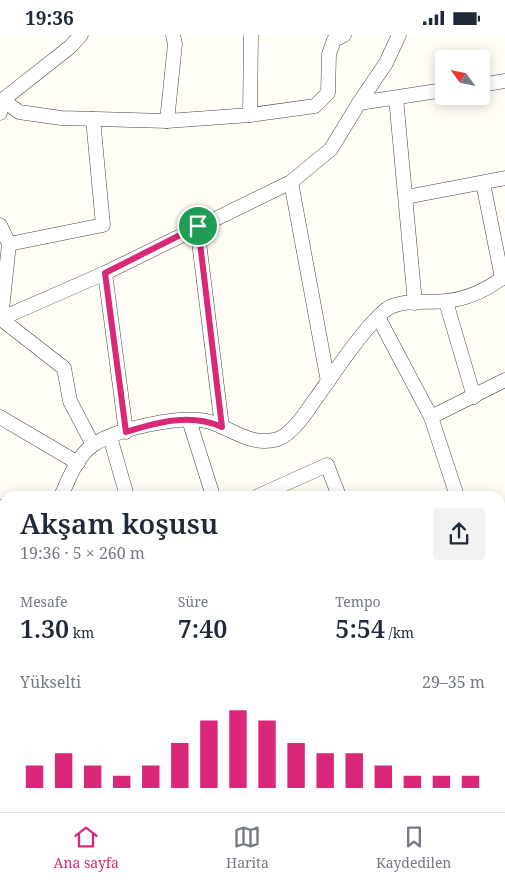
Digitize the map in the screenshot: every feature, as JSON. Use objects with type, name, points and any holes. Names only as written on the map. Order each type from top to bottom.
[{"type":"street","points":[[81,35],[70,47],[1,105],[19,112],[61,118],[167,121],[250,115],[315,106],[328,93],[329,54],[334,40],[344,35]]},
{"type":"street","points":[[167,121],[175,44],[173,35]]},
{"type":"street","points":[[250,115],[251,35]]},
{"type":"street","points":[[0,319],[105,273],[291,181],[331,149],[386,63],[399,35]]},
{"type":"street","points":[[490,84],[505,81]]},
{"type":"street","points":[[359,103],[435,92]]},
{"type":"street","points":[[396,98],[415,303]]},
{"type":"street","points":[[9,244],[103,225],[94,119]]},
{"type":"street","points":[[406,197],[505,178]]},
{"type":"street","points":[[291,181],[328,382]]},
{"type":"street","points":[[64,491],[81,457],[93,445],[110,437],[157,423],[188,419],[210,421],[250,440],[267,441],[280,438],[300,421],[366,330],[387,308],[402,303],[466,298],[504,277],[484,183]]},
{"type":"street","points":[[0,225],[9,244],[0,319]]},
{"type":"street","points":[[198,226],[222,427]]},
{"type":"street","points":[[105,273],[126,432]]},
{"type":"street","points":[[446,301],[474,397]]},
{"type":"street","points":[[378,317],[431,417],[456,491]]},
{"type":"street","points":[[0,319],[64,368],[70,401],[93,445]]},
{"type":"street","points":[[431,417],[505,380]]},
{"type":"street","points":[[0,417],[78,463]]},
{"type":"street","points":[[188,419],[211,491]]},
{"type":"street","points":[[110,437],[126,491]]},
{"type":"street","points":[[272,491],[327,465],[337,491]]},
{"type":"route","points":[[198,226],[222,427],[210,421],[181,419],[157,423],[126,432],[105,273],[198,226]]}]
